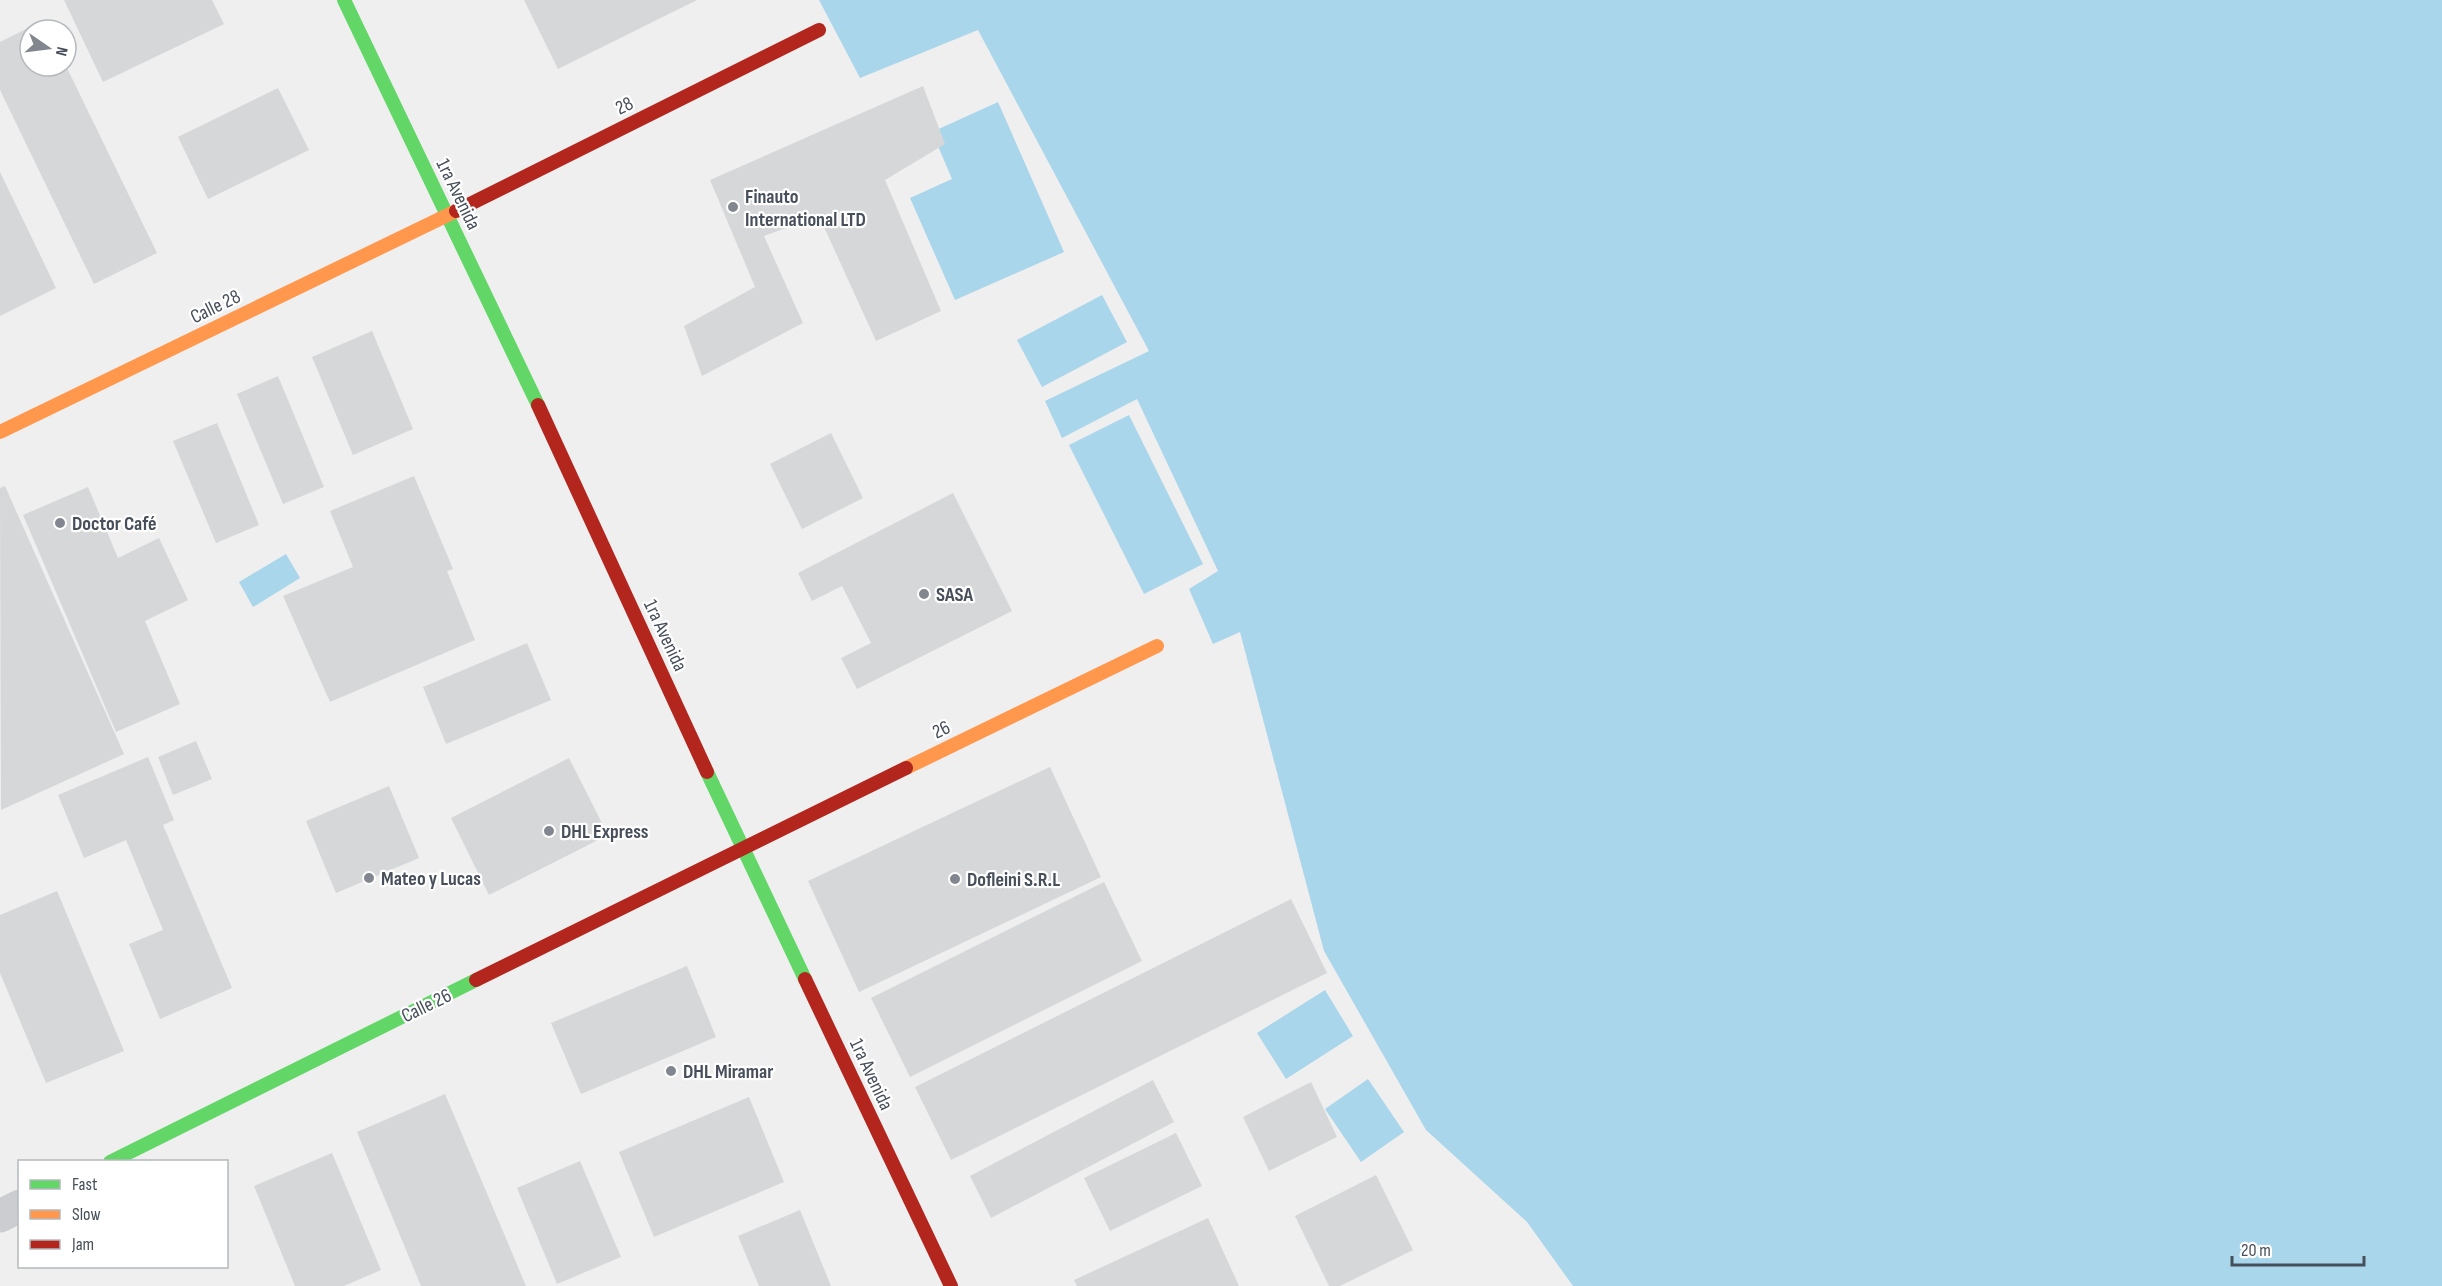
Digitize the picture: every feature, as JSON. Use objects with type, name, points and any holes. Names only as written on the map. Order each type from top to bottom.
[{"type":"street","name":"1ra Avenida","points":[[344,0],[508,340],[742,848],[951,1286]]},
{"type":"street","name":"28","points":[[447,215],[819,30]]},
{"type":"street","name":"Calle 28","points":[[0,432],[447,215]]},
{"type":"street","name":"26","points":[[742,848],[1157,646]]},
{"type":"street","name":"Calle 26","points":[[112,1160],[742,848]]},
{"type":"street","points":[[0,1216],[18,1207]]},
{"type":"water","points":[[819,0],[2442,0],[2442,1286],[1573,1286],[1527,1222],[1426,1130],[1324,951],[1240,632],[1213,644],[1189,589],[1218,571],[1137,399],[1062,438],[1045,401],[1149,351],[978,30],[860,78]]},
{"type":"water","points":[[998,102],[1064,252],[955,300],[910,198],[952,179],[932,132]]},
{"type":"water","points":[[1102,295],[1127,342],[1042,387],[1017,340]]},
{"type":"water","points":[[1129,415],[1203,564],[1144,594],[1069,445]]},
{"type":"water","points":[[286,554],[300,578],[253,607],[239,582]]},
{"type":"water","points":[[1325,990],[1353,1036],[1286,1079],[1257,1033]]},
{"type":"water","points":[[1368,1079],[1404,1132],[1361,1162],[1325,1109]]},
{"type":"building","points":[[64,0],[212,0],[224,24],[103,82],[78,29],[78,18],[73,18]]},
{"type":"building","points":[[524,0],[697,0],[558,69]]},
{"type":"building","points":[[18,33],[18,78],[72,78],[157,253],[94,284],[0,90],[0,42]]},
{"type":"building","points":[[923,86],[945,144],[885,180],[941,311],[876,341],[819,216],[764,236],[803,323],[702,376],[684,326],[755,287],[710,180]]},
{"type":"building","points":[[278,88],[309,150],[208,199],[178,137]]},
{"type":"building","points":[[0,172],[56,288],[0,316]]},
{"type":"building","points":[[372,331],[413,429],[353,455],[312,357]]},
{"type":"building","points":[[278,376],[324,487],[283,504],[237,394]]},
{"type":"building","points":[[217,423],[259,525],[216,543],[173,441]]},
{"type":"building","points":[[831,433],[863,498],[802,529],[770,464]]},
{"type":"building","points":[[414,476],[453,569],[447,571],[475,640],[330,702],[283,596],[353,567],[330,511]]},
{"type":"building","points":[[5,486],[124,754],[1,810],[0,488]]},
{"type":"building","points":[[88,487],[118,558],[159,538],[188,600],[145,621],[180,704],[116,732],[23,515]]},
{"type":"building","name":"SASA","points":[[953,493],[1012,611],[857,689],[841,658],[871,643],[842,586],[812,601],[798,573]]},
{"type":"building","points":[[527,643],[551,700],[446,744],[423,687]]},
{"type":"building","points":[[196,741],[212,779],[173,795],[158,757]]},
{"type":"building","points":[[148,757],[174,820],[163,825],[232,988],[160,1019],[129,944],[163,930],[126,840],[84,858],[58,795]]},
{"type":"building","points":[[569,758],[608,835],[489,895],[451,818]]},
{"type":"building","name":"Dofleini S.R.L","points":[[1050,767],[1101,877],[859,992],[808,881]]},
{"type":"building","points":[[389,786],[419,858],[336,893],[306,821]]},
{"type":"building","points":[[1104,882],[1142,961],[910,1077],[871,998]]},
{"type":"building","points":[[57,891],[124,1051],[46,1083],[0,973],[0,915]]},
{"type":"building","points":[[1291,899],[1327,973],[951,1160],[915,1087]]},
{"type":"building","points":[[687,966],[716,1037],[581,1094],[551,1023]]},
{"type":"building","points":[[1153,1080],[1174,1122],[991,1218],[970,1176]]},
{"type":"building","points":[[1311,1082],[1337,1137],[1269,1171],[1243,1117]]},
{"type":"building","points":[[445,1094],[526,1286],[421,1286],[357,1132]]},
{"type":"building","points":[[749,1097],[784,1182],[654,1237],[619,1152]]},
{"type":"building","points":[[1176,1133],[1202,1186],[1110,1231],[1084,1178]]},
{"type":"building","points":[[332,1153],[381,1270],[344,1286],[295,1286],[254,1186]]},
{"type":"building","points":[[580,1161],[621,1257],[557,1284],[517,1188]]},
{"type":"building","points":[[1376,1175],[1413,1250],[1340,1286],[1329,1286],[1295,1216]]},
{"type":"building","points":[[800,1210],[831,1286],[759,1286],[738,1236]]},
{"type":"building","points":[[1208,1218],[1239,1286],[1077,1286],[1074,1280]]},
{"type":"traffic: fast","points":[[344,0],[538,405]]},
{"type":"traffic: fast","points":[[707,772],[805,979]]},
{"type":"traffic: fast","points":[[114,1160],[476,980]]},
{"type":"traffic: slow","points":[[0,432],[456,211]]},
{"type":"traffic: slow","points":[[906,768],[1157,646]]},
{"type":"traffic: jam","points":[[456,211],[819,30]]},
{"type":"traffic: jam","points":[[538,405],[707,772]]},
{"type":"traffic: jam","points":[[476,980],[906,768]]},
{"type":"traffic: jam","points":[[805,979],[951,1286]]},
{"type":"place","name":"Finauto International LTD","points":[[733,207]]},
{"type":"place","name":"Doctor Café","points":[[60,523]]},
{"type":"place","name":"SASA","points":[[924,594]]},
{"type":"place","name":"DHL Express","points":[[549,831]]},
{"type":"place","name":"Mateo y Lucas","points":[[369,878]]},
{"type":"place","name":"Dofleini S.R.L","points":[[955,879]]},
{"type":"place","name":"DHL Miramar","points":[[671,1071]]}]
